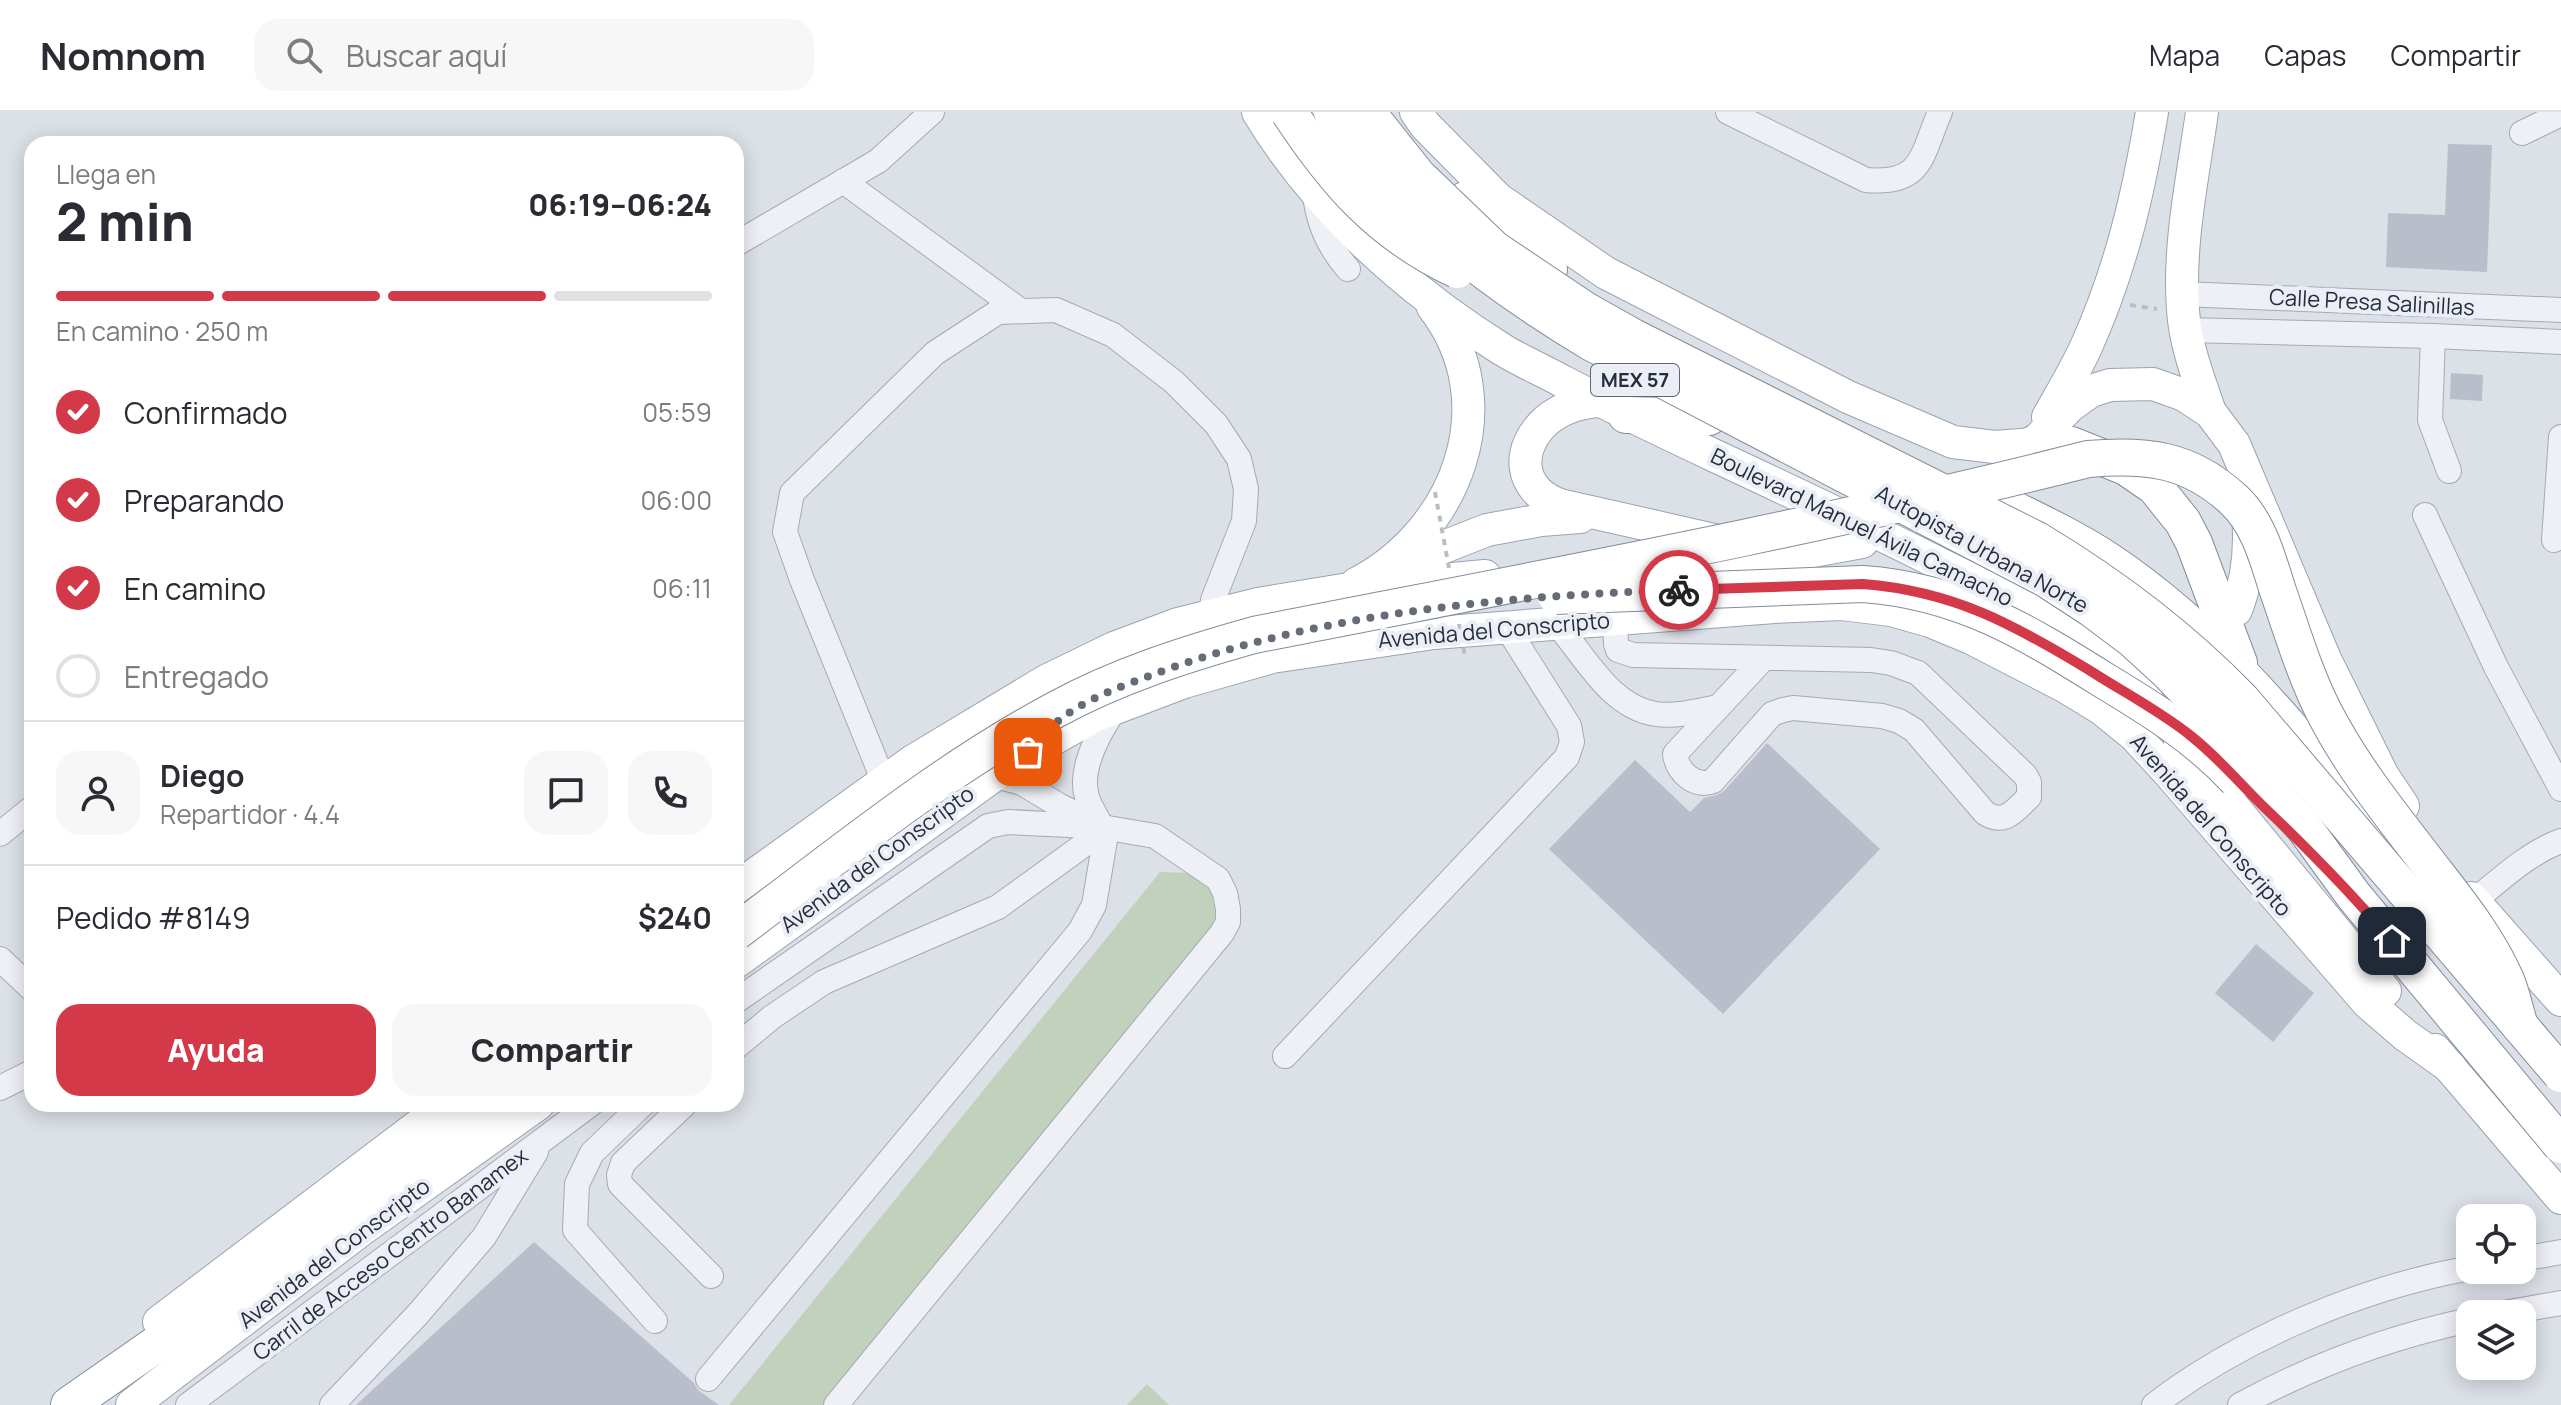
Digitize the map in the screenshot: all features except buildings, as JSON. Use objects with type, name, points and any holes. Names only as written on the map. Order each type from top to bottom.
[{"type":"highway","points":[[1289,112],[1333,172],[1393,234],[1450,267],[1512,291]]},
{"type":"highway","name":"Boulevard Manuel Ávila Camacho","points":[[1311,112],[1322,130],[1389,206],[1472,284],[1563,344],[2064,601],[2150,660],[2184,690],[2263,776],[2561,1134]]},
{"type":"highway","name":"Autopista Urbana Norte","points":[[1332,112],[1343,131],[1392,190],[1440,237],[1552,319],[1592,343],[2046,579],[2092,609],[2155,660],[2202,707],[2306,830],[2354,896],[2561,1145]]},
{"type":"highway","name":"Autopista Urbana Norte","points":[[1367,112],[1418,176],[1494,249],[1585,310],[2037,540],[2079,565],[2166,628],[2242,700],[2561,1074]]},
{"type":"highway","name":"MEX 57","points":[[1387,112],[1444,181],[1482,216],[1554,273],[1678,343],[2080,542],[2148,589],[2222,652],[2290,726],[2561,1051]]},
{"type":"highway","points":[[1613,408],[1709,417]]},
{"type":"highway","points":[[2021,457],[2071,445],[2126,467],[2155,487],[2183,522],[2194,543],[2244,676]]},
{"type":"highway","points":[[744,926],[965,764],[1042,718],[1114,682],[1206,648],[1254,635],[1773,532],[2088,459],[2138,456],[2174,463],[2194,473],[2234,500],[2245,513],[2262,544],[2305,669],[2327,716],[2357,769],[2480,932],[2506,980],[2520,1026]]},
{"type":"highway","points":[[1028,752],[1066,713],[1108,692],[1191,660],[1250,643],[1378,618],[1463,605],[1604,593],[1863,584],[1889,586],[1939,596],[2003,621],[2171,721],[2222,764],[2354,896]]},
{"type":"highway","points":[[83,1396],[490,1112]]},
{"type":"main road","name":"Boulevard Manuel Ávila Camacho","points":[[1258,112],[1314,188],[1363,243],[1427,298],[1504,350],[1613,408],[2020,603],[2102,654],[2140,690],[2258,839],[2561,1198]]},
{"type":"main road","points":[[1416,112],[1498,199],[1606,273],[1848,397],[1953,442],[1995,447],[2021,457]]},
{"type":"main road","points":[[2021,457],[2085,350],[2105,301],[2133,214],[2152,112]]},
{"type":"main road","points":[[2202,112],[2184,242],[2184,312],[2210,412]]},
{"type":"main road","points":[[1375,574],[1393,561],[1426,527],[1450,491],[1464,451],[1469,416],[1465,374],[1450,334],[1427,298]]},
{"type":"main road","points":[[2021,457],[2070,406],[2091,391],[2110,385],[2153,384],[2184,395],[2210,412],[2234,444],[2325,659],[2383,776],[2444,869],[2561,1000]]},
{"type":"main road","points":[[1613,408],[1573,406],[1549,419],[1527,448],[1525,468],[1533,487],[1549,501],[1786,556]]},
{"type":"main road","points":[[2236,610],[2243,592],[2249,556],[2249,478]]},
{"type":"main road","points":[[1345,589],[1487,530],[1541,520],[1611,516]]},
{"type":"main road","points":[[744,882],[913,761],[1046,681],[1146,635],[1211,614],[1345,589],[1786,556],[1862,542]]},
{"type":"main road","name":"Avenida del Conscripto","points":[[744,956],[1028,752],[1117,706],[1184,682],[1272,657],[1434,633],[1842,604],[1891,610],[1930,621],[1971,638],[2102,709],[2134,735],[2368,1003],[2405,1035],[2450,1067]]},
{"type":"main road","points":[[1250,643],[1298,653]]},
{"type":"main road","points":[[2066,687],[2100,691]]},
{"type":"main road","points":[[51,1405],[436,1112]]},
{"type":"main road","name":"Avenida del Conscripto","points":[[132,1405],[361,1230],[527,1112]]},
{"type":"street","points":[[744,239],[878,161],[932,112]]},
{"type":"street","points":[[1728,112],[1866,180],[1884,181],[1903,178],[1917,166],[1940,112]]},
{"type":"street","points":[[2522,133],[2561,114]]},
{"type":"street","points":[[843,181],[1021,311]]},
{"type":"street","points":[[1314,188],[1329,244],[1348,269]]},
{"type":"street","points":[[922,827],[884,782],[785,532],[792,493],[935,353],[998,312],[1056,310],[1113,335],[1174,382],[1216,424],[1239,459],[1246,489],[1244,521],[1213,600],[1211,614]]},
{"type":"street","name":"Calle Presa Salinillas","points":[[2184,312],[2561,310]]},
{"type":"street","name":"Calle Presa Salinillas","points":[[2184,312],[2433,336],[2561,342]]},
{"type":"street","points":[[2433,336],[2430,420],[2449,471]]},
{"type":"street","points":[[2554,540],[2561,437]]},
{"type":"street","points":[[2425,515],[2496,667],[2561,789]]},
{"type":"street","points":[[1615,619],[1616,644],[1618,650],[1624,653],[1871,660],[1891,663],[1918,673],[2025,775],[2030,788],[2029,797],[2009,816],[1993,818],[1985,813],[1914,730],[1899,721],[1882,716],[1793,708],[1772,714],[1713,781],[1699,784],[1678,765],[1675,754],[1763,659]]},
{"type":"street","points":[[1555,622],[1606,687],[1636,709],[1658,714],[1718,707]]},
{"type":"street","points":[[1285,1056],[1567,757],[1572,742],[1569,726],[1506,626]]},
{"type":"street","points":[[708,1379],[1080,931],[1094,905],[1104,828],[1087,797],[1087,774],[1093,748],[1117,706]]},
{"type":"street","points":[[992,775],[1022,783],[1104,828]]},
{"type":"street","points":[[0,834],[24,814]]},
{"type":"street","points":[[744,995],[988,826],[1008,822],[1104,828],[1155,836],[1218,879],[1225,893],[1228,922],[1222,933],[836,1405]]},
{"type":"street","points":[[744,1040],[824,982],[998,907],[1104,828]]},
{"type":"street","points":[[2474,901],[2544,848],[2561,841]]},
{"type":"street","points":[[805,953],[824,982]]},
{"type":"street","points":[[0,959],[24,982]]},
{"type":"street","points":[[0,1088],[24,1076]]},
{"type":"street","name":"Carril de Acceso Centro Banamex","points":[[188,1405],[580,1112]]},
{"type":"street","points":[[635,1112],[592,1153],[577,1184],[575,1230],[655,1321]]},
{"type":"street","points":[[677,1112],[623,1163],[620,1184],[711,1276]]},
{"type":"street","points":[[332,1405],[418,1314],[484,1237],[543,1140]]},
{"type":"street","points":[[2536,1259],[2558,1260]]},
{"type":"street","points":[[2154,1405],[2220,1362],[2337,1306],[2456,1271]]},
{"type":"street","points":[[2536,1307],[2561,1303]]},
{"type":"street","points":[[2240,1405],[2340,1358],[2456,1323]]},
{"type":"path","points":[[2105,301],[2184,312]]},
{"type":"green space","points":[[1160,872],[1189,873],[1211,891],[1219,927],[832,1405],[729,1405]]},
{"type":"green space","points":[[1147,1384],[1169,1405],[1127,1405]]},
{"type":"way so far","points":[[1028,752],[1066,713],[1108,692],[1191,660],[1250,643],[1392,615],[1463,605],[1577,594],[1679,590]]},
{"type":"route","points":[[1679,590],[1863,584],[1889,586],[1939,596],[2003,621],[2046,644],[2190,735],[2297,836],[2392,941]]}]
